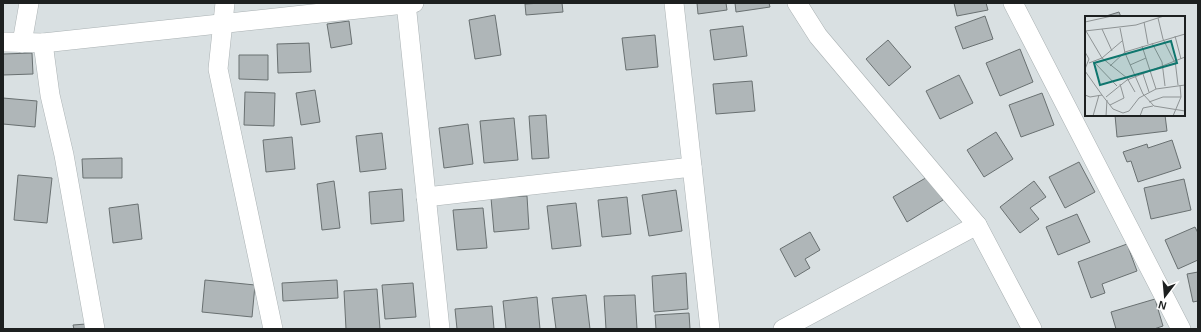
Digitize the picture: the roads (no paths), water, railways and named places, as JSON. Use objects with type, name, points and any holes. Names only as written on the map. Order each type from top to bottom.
[{"type":"street","points":[[22,43],[29,3]]},
{"type":"street","points":[[225,3],[218,69],[273,329]]},
{"type":"street","points":[[3,42],[43,43],[409,3],[426,197],[440,329]]},
{"type":"street","points":[[674,3],[710,329]]},
{"type":"street","points":[[797,3],[818,36],[977,225],[1032,329]]},
{"type":"street","points":[[1012,3],[1180,329]]},
{"type":"street","points":[[43,43],[50,94],[64,155],[95,329]]},
{"type":"street","points":[[426,197],[692,167]]},
{"type":"street","points":[[783,329],[977,225]]}]
